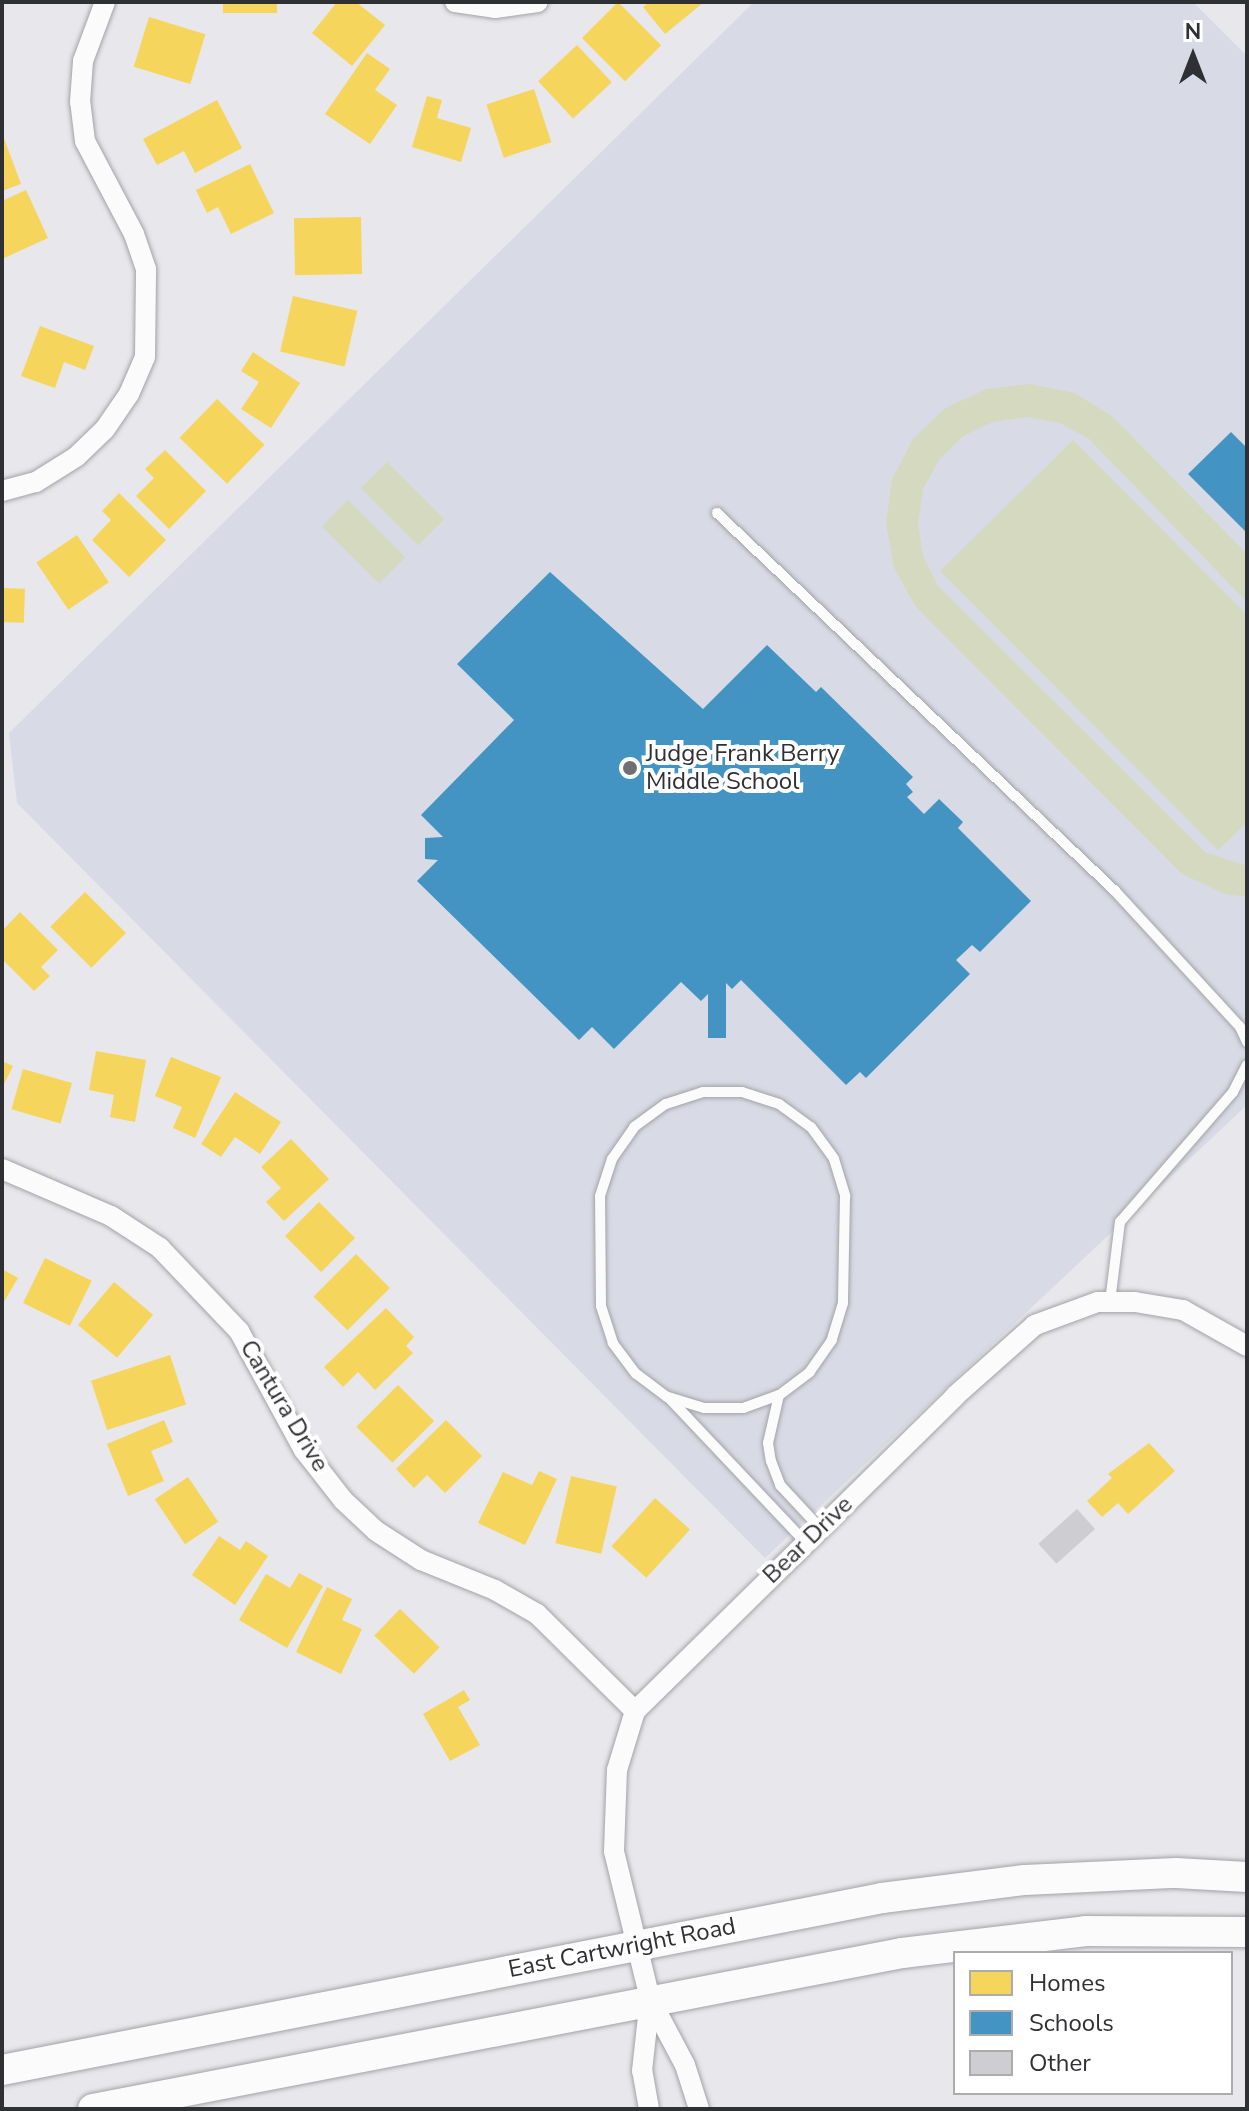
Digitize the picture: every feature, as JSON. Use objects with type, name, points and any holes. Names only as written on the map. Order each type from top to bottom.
[{"type":"main road","name":"East Cartwright Road","points":[[2,2070],[882,1898],[1025,1880],[1176,1873],[1247,1877]]},
{"type":"main road","points":[[93,2109],[650,1999],[902,1953],[1086,1931],[1247,1932]]},
{"type":"street","points":[[2,491],[36,482],[76,457],[113,417],[145,357],[146,269],[134,234],[85,141],[80,102],[83,61],[105,2]]},
{"type":"street","points":[[455,2],[495,8],[538,2]]},
{"type":"street","name":"Cantura Drive","points":[[2,1169],[111,1216],[160,1248],[239,1331],[304,1450],[343,1500],[376,1531],[421,1560],[495,1590],[537,1614],[635,1711]]},
{"type":"street","name":"Bear Drive","points":[[650,1999],[614,1851],[617,1770],[635,1711],[1035,1325],[1110,1302],[1183,1310],[1247,1346]]},
{"type":"street","points":[[649,2109],[642,2071],[650,1999]]},
{"type":"street","points":[[650,1999],[685,2065],[699,2109]]},
{"type":"lane","points":[[717,513],[1115,891],[1240,1027],[1247,1042]]},
{"type":"lane","points":[[1110,1302],[1120,1222],[1233,1092],[1247,1065]]},
{"type":"lane","points":[[667,1397],[717,1408],[743,1408],[779,1395],[810,1372],[832,1340],[843,1303],[845,1196],[834,1159],[811,1127],[779,1104],[742,1092],[703,1092],[666,1104],[634,1127],[612,1159],[600,1196],[601,1306],[613,1343],[636,1374],[667,1397],[813,1536]]},
{"type":"lane","points":[[779,1395],[768,1443],[771,1461],[780,1485],[813,1536]]},
{"type":"shaded area","name":"Judge Frank Berry Middle School","points":[[754,2],[1193,2],[1247,56],[1247,1105],[765,1558],[17,803],[9,733]]},
{"type":"green space","points":[[1030,384],[1075,393],[1113,417],[1247,554],[1247,602],[1089,439],[1060,423],[1027,417],[993,422],[963,436],[939,460],[923,489],[918,523],[923,556],[938,586],[1205,852],[1247,866],[1247,897],[1225,894],[1182,874],[916,607],[894,568],[886,524],[892,479],[913,439],[945,408],[986,389]]},
{"type":"green space","points":[[1073,440],[1247,615],[1247,822],[1218,850],[940,571]]},
{"type":"green space","points":[[387,462],[444,519],[418,545],[361,488]]},
{"type":"green space","points":[[348,500],[405,557],[379,583],[322,526]]},
{"type":"building: Homes","points":[[223,2],[277,2],[277,13],[223,13]]},
{"type":"building: Homes","points":[[337,2],[356,2],[385,25],[352,66],[312,33]]},
{"type":"building: Homes","points":[[618,2],[661,45],[625,81],[582,38]]},
{"type":"building: Homes","points":[[649,2],[704,2],[665,34],[643,7]]},
{"type":"building: Homes","points":[[149,17],[205,34],[190,84],[134,67]]},
{"type":"building: Homes","points":[[577,45],[612,82],[573,118],[538,81]]},
{"type":"building: Homes","points":[[367,53],[390,69],[375,90],[397,105],[370,144],[325,114]]},
{"type":"building: Homes","points":[[534,89],[551,142],[504,158],[486,104]]},
{"type":"building: Homes","points":[[427,96],[442,100],[437,118],[471,128],[461,162],[412,147]]},
{"type":"building: Homes","points":[[217,100],[242,148],[195,173],[184,151],[157,165],[143,139]]},
{"type":"building: Homes","points":[[2,133],[21,184],[2,191]]},
{"type":"building: Homes","points":[[250,164],[274,213],[231,234],[218,207],[207,213],[196,190]]},
{"type":"building: Homes","points":[[26,190],[48,238],[2,259],[2,201]]},
{"type":"building: Homes","points":[[361,217],[362,274],[295,275],[294,218]]},
{"type":"building: Homes","points":[[293,296],[357,311],[344,366],[280,352]]},
{"type":"building: Homes","points":[[40,326],[94,346],[85,370],[64,362],[55,388],[21,376]]},
{"type":"building: Homes","points":[[253,352],[300,383],[271,428],[241,409],[259,382],[241,371]]},
{"type":"building: Homes","points":[[217,399],[264,445],[227,484],[179,438]]},
{"type":"building: Homes","points":[[165,450],[206,491],[169,529],[136,496],[154,478],[145,469]]},
{"type":"building: Homes","points":[[119,493],[166,540],[129,577],[92,540],[111,520],[102,511]]},
{"type":"building: Homes","points":[[77,535],[109,582],[68,610],[36,562]]},
{"type":"building: Homes","points":[[2,588],[25,589],[24,623],[2,622]]},
{"type":"building: Homes","points":[[85,892],[126,933],[91,968],[50,927]]},
{"type":"building: Homes","points":[[20,912],[58,950],[41,967],[50,976],[34,991],[2,959],[2,931]]},
{"type":"building: Homes","points":[[96,1051],[146,1060],[135,1122],[110,1117],[114,1095],[89,1090]]},
{"type":"building: Homes","points":[[171,1057],[221,1077],[195,1138],[173,1128],[182,1107],[155,1096]]},
{"type":"building: Homes","points":[[2,1061],[13,1066],[2,1088]]},
{"type":"building: Homes","points":[[23,1069],[72,1083],[60,1123],[11,1109]]},
{"type":"building: Homes","points":[[235,1092],[281,1122],[260,1154],[235,1137],[221,1157],[201,1144]]},
{"type":"building: Homes","points":[[291,1139],[329,1179],[284,1221],[266,1202],[281,1188],[261,1167]]},
{"type":"building: Homes","points":[[319,1202],[355,1238],[321,1272],[285,1236]]},
{"type":"building: Homes","points":[[356,1254],[390,1288],[348,1330],[314,1296]]},
{"type":"building: Homes","points":[[45,1258],[92,1281],[70,1326],[23,1303]]},
{"type":"building: Homes","points":[[2,1269],[18,1278],[2,1305]]},
{"type":"building: Homes","points":[[114,1282],[153,1315],[117,1358],[78,1325]]},
{"type":"building: Homes","points":[[386,1308],[414,1337],[406,1346],[413,1353],[375,1390],[358,1372],[343,1387],[324,1367]]},
{"type":"building: Homes","points":[[170,1355],[186,1404],[107,1430],[91,1381]]},
{"type":"building: Homes","points":[[398,1385],[434,1421],[392,1463],[356,1427]]},
{"type":"building: Homes","points":[[164,1420],[173,1442],[151,1451],[164,1481],[128,1496],[107,1444]]},
{"type":"building: Homes","points":[[446,1420],[482,1456],[445,1493],[427,1475],[414,1488],[396,1469]]},
{"type":"building: Homes","points":[[1149,1443],[1175,1471],[1128,1514],[1118,1503],[1102,1517],[1087,1501],[1112,1478],[1108,1474]]},
{"type":"building: Homes","points":[[539,1471],[557,1479],[525,1545],[478,1523],[503,1472],[532,1485]]},
{"type":"building: Homes","points":[[571,1476],[617,1487],[601,1554],[555,1543]]},
{"type":"building: Homes","points":[[188,1477],[218,1522],[185,1544],[155,1499]]},
{"type":"building: Homes","points":[[655,1498],[690,1529],[646,1578],[612,1546]]},
{"type":"building: Homes","points":[[219,1536],[240,1550],[246,1541],[268,1556],[235,1605],[192,1575]]},
{"type":"building: Homes","points":[[299,1573],[323,1586],[287,1648],[239,1620],[266,1574],[290,1588]]},
{"type":"building: Homes","points":[[327,1587],[352,1599],[342,1620],[362,1629],[341,1674],[296,1652]]},
{"type":"building: Homes","points":[[400,1609],[440,1647],[414,1674],[374,1636]]},
{"type":"building: Homes","points":[[464,1690],[470,1700],[458,1707],[480,1745],[450,1761],[423,1714]]},
{"type":"building: Schools","points":[[1231,432],[1247,448],[1247,533],[1188,474]]},
{"type":"building: Schools","points":[[550,572],[703,709],[767,645],[816,692],[821,687],[913,777],[906,784],[913,792],[907,797],[924,814],[939,799],[963,822],[958,828],[1031,901],[980,952],[972,945],[956,960],[970,974],[866,1078],[860,1072],[846,1085],[741,980],[732,989],[726,983],[726,1038],[708,1038],[708,994],[701,1001],[681,982],[614,1049],[592,1027],[579,1040],[417,881],[438,860],[425,859],[425,838],[443,837],[421,815],[514,720],[457,664]]},
{"type":"building: Other","points":[[1077,1509],[1095,1529],[1056,1564],[1038,1544]]},
{"type":"place","name":"Judge Frank Berry Middle School","points":[[630,768]]}]
